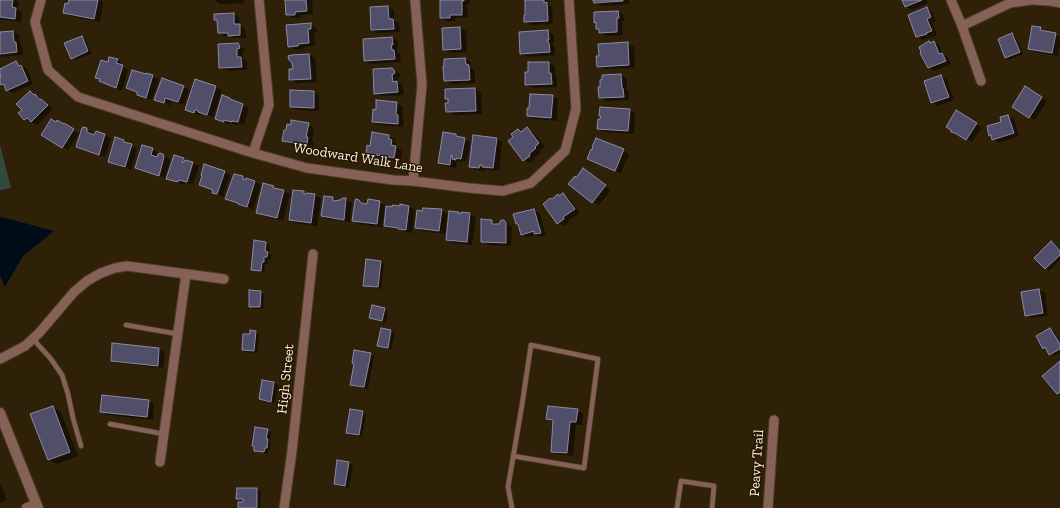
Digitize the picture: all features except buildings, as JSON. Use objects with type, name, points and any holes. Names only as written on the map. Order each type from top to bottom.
[{"type":"street","name":"Woodward Walk Lane","points":[[41,0],[35,22],[48,70],[78,97],[253,153],[307,168],[393,180],[503,190],[531,183],[565,151],[576,109],[569,0]]},
{"type":"street","points":[[253,153],[269,105],[259,0]]},
{"type":"street","points":[[413,181],[422,85],[415,0]]},
{"type":"street","points":[[952,0],[981,81]]},
{"type":"street","points":[[962,26],[1010,3],[1033,0],[1060,3]]},
{"type":"street","name":"High Street","points":[[284,508],[292,451],[313,254]]},
{"type":"street","points":[[0,359],[25,346],[33,339],[74,292],[87,281],[115,268],[127,266],[224,279]]},
{"type":"street","points":[[160,462],[186,274]]},
{"type":"street","points":[[0,413],[37,506],[26,508]]},
{"type":"street","name":"Peavy Trail","points":[[768,508],[774,420]]},
{"type":"lane","points":[[126,325],[178,334]]},
{"type":"lane","points":[[33,339],[51,359],[62,375],[81,446]]},
{"type":"lane","points":[[512,508],[508,487],[513,456],[531,345],[598,359],[584,468],[513,456]]},
{"type":"lane","points":[[110,424],[164,434]]},
{"type":"lane","points":[[677,508],[681,481],[714,486],[712,508]]},
{"type":"green space","points":[[0,145],[11,188],[0,190]]},
{"type":"water","points":[[2,217],[54,231],[23,256],[5,287],[0,276],[0,218]]}]
